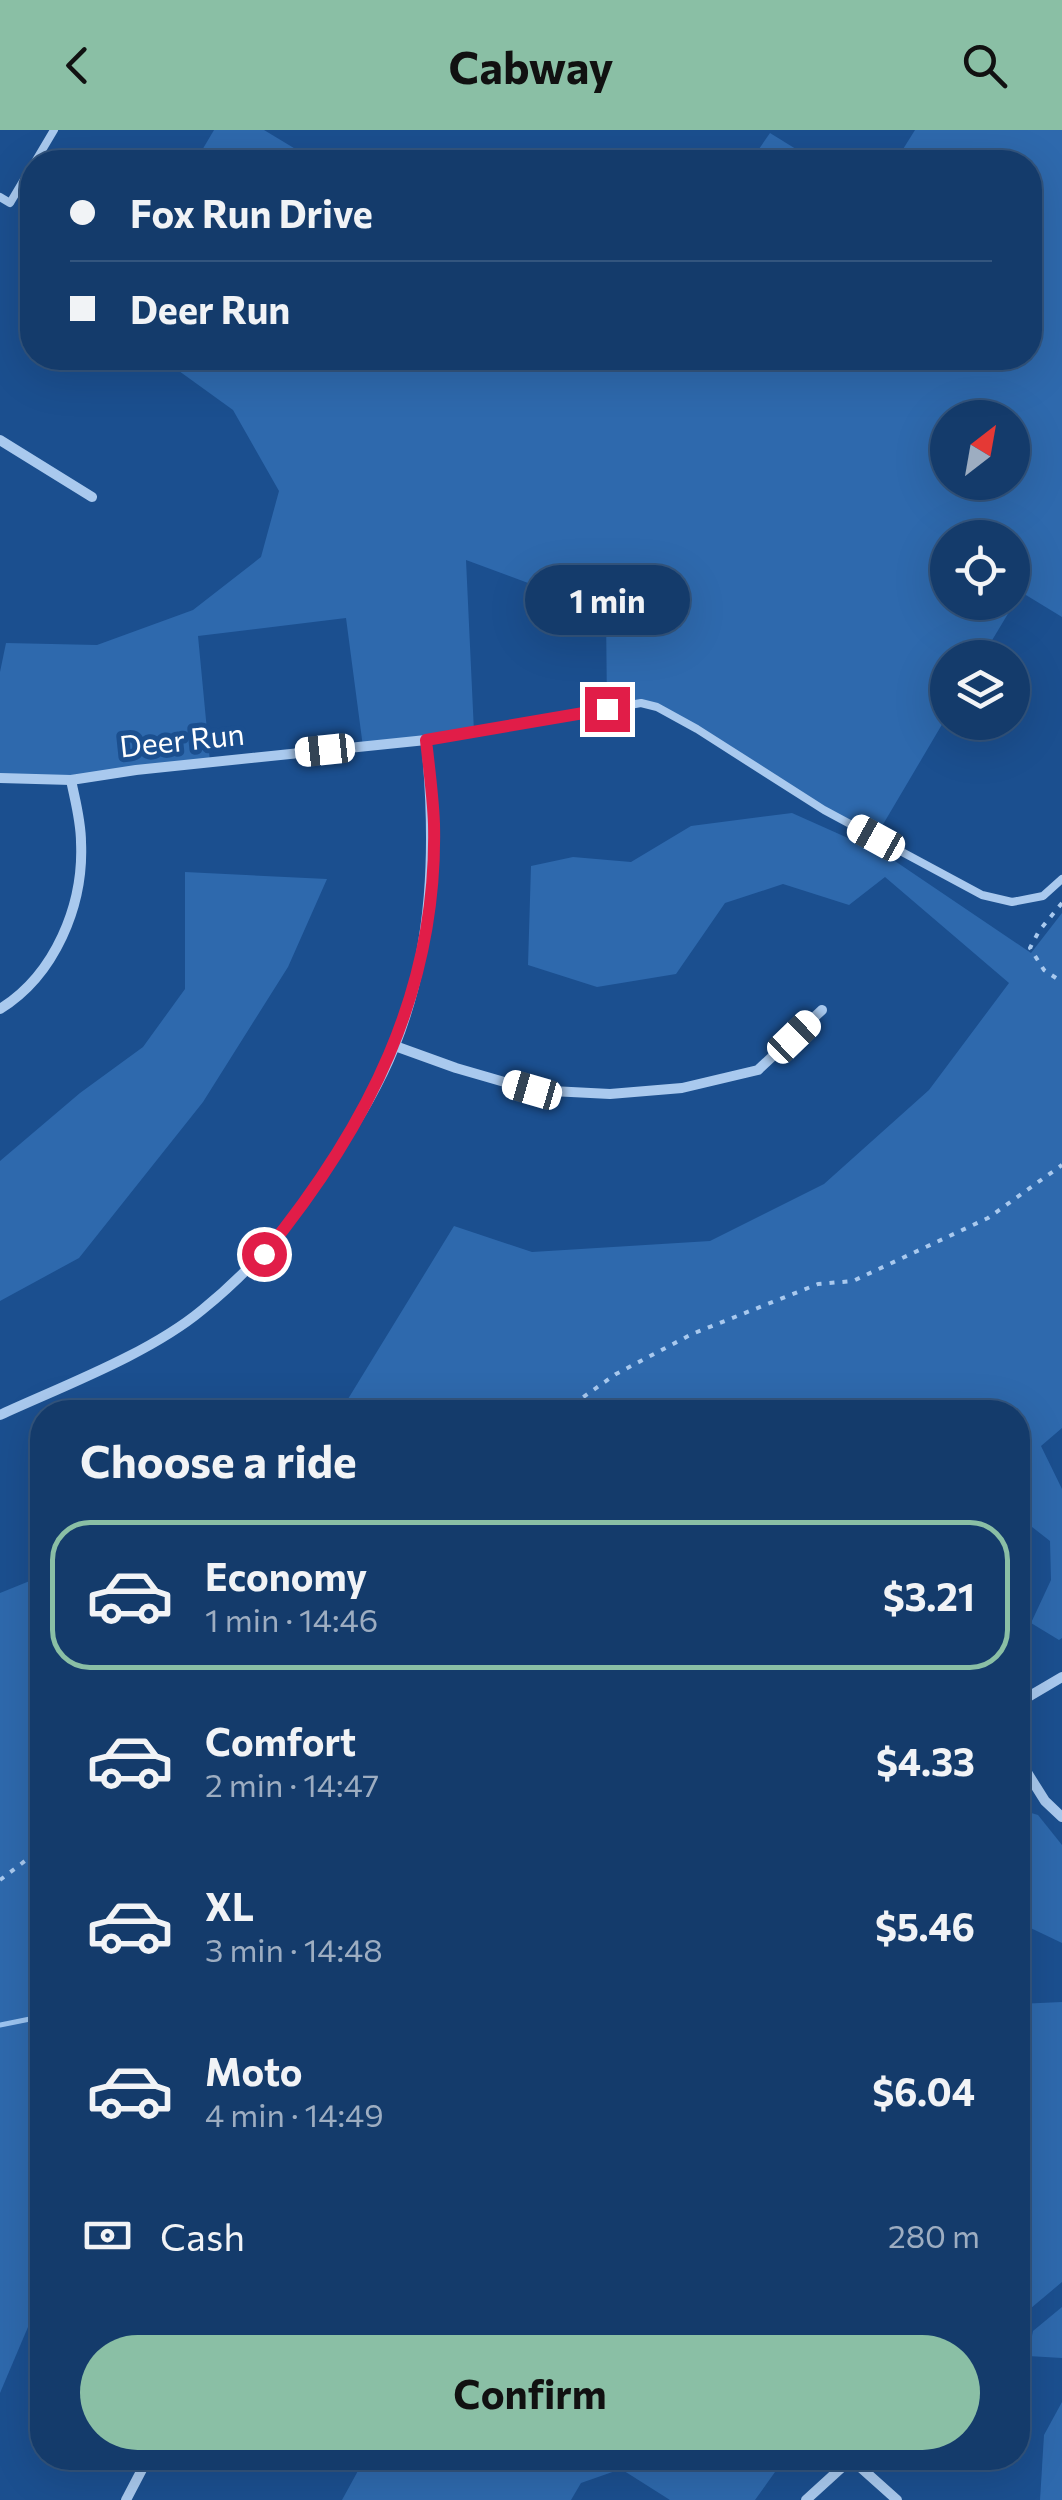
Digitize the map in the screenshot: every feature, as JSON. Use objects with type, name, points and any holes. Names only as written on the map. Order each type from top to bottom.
[{"type":"street","points":[[0,440],[92,496]]},
{"type":"street","name":"Deer Run","points":[[0,778],[72,780],[426,740],[607,709]]},
{"type":"street","points":[[33,1400],[120,1360],[200,1312],[264,1254],[312,1195],[371,1096],[395,1046],[420,958],[430,893],[434,824],[426,740]]},
{"type":"street","points":[[0,1009],[19,998],[47,965],[78,895],[82,842],[72,780]]},
{"type":"street","points":[[395,1046],[532,1090],[610,1094],[682,1088],[758,1070],[822,1010]]},
{"type":"street","points":[[0,1415],[30,1401]]},
{"type":"street","points":[[1030,1696],[1062,1677]]},
{"type":"street","points":[[1030,1777],[1045,1801],[1062,1817]]},
{"type":"street","points":[[126,2500],[142,2470]]},
{"type":"street","points":[[806,2500],[838,2470]]},
{"type":"street","points":[[864,2470],[898,2500]]},
{"type":"lane","points":[[0,198],[10,204],[20,187]]},
{"type":"lane","points":[[607,709],[641,703],[657,708],[824,810],[982,895],[1012,902],[1043,896],[1062,879]]},
{"type":"path","points":[[1062,903],[1038,931],[1030,948],[1044,970],[1062,982]]},
{"type":"path","points":[[579,1400],[616,1374],[692,1334],[818,1284],[852,1281],[988,1218],[1062,1165]]},
{"type":"path","points":[[0,1880],[30,1857]]},
{"type":"shaded area","points":[[214,130],[264,130],[297,150],[202,150]]},
{"type":"shaded area","points":[[915,130],[1062,130],[1062,617],[1030,597],[1030,520],[930,520],[930,620],[1004,620],[992,640],[930,640],[933,740],[875,838],[697,729],[641,703],[607,709],[606,612],[466,560],[474,732],[363,747],[346,618],[198,636],[210,762],[71,780],[0,778],[0,672],[6,643],[97,645],[193,610],[261,557],[279,491],[233,410],[178,370],[1042,370],[1042,150],[902,150]]},
{"type":"shaded area","points":[[770,133],[798,150],[758,150]]},
{"type":"shaded area","points":[[792,813],[886,855],[1031,953],[1062,913],[1062,1428],[1041,1446],[1062,1489],[1059,1640],[1031,1623],[1051,1580],[1050,1541],[1030,1525],[1030,1400],[347,1400],[454,1226],[532,1252],[710,1241],[824,1184],[929,1090],[1009,983],[885,877],[849,905],[783,884],[725,903],[676,974],[597,987],[528,965],[531,866],[573,857],[631,862],[691,826]]},
{"type":"shaded area","points":[[185,872],[327,879],[288,967],[203,1102],[79,1258],[0,1301],[0,1161],[80,1093],[143,1047],[185,989]]},
{"type":"shaded area","points":[[30,1581],[30,2322],[0,2393],[0,1593]]},
{"type":"shaded area","points":[[1030,1813],[1038,1815],[1062,1845],[1062,1943],[1030,1928]]},
{"type":"shaded area","points":[[1062,2002],[1062,2282],[1030,2309],[1030,2003]]},
{"type":"shaded area","points":[[1062,2307],[1062,2358],[1030,2356],[1033,2331]]},
{"type":"shaded area","points":[[1062,2402],[1062,2500],[1040,2500],[1044,2435]]},
{"type":"shaded area","points":[[358,2470],[618,2470],[581,2483],[571,2500],[342,2500]]},
{"type":"shaded area","points":[[623,2470],[776,2470],[755,2500],[670,2500]]},
{"type":"waterway","points":[[0,2025],[30,2019]]},
{"type":"route","points":[[264,1254],[312,1195],[371,1096],[395,1046],[420,958],[430,893],[434,824],[426,740],[607,709]]}]
